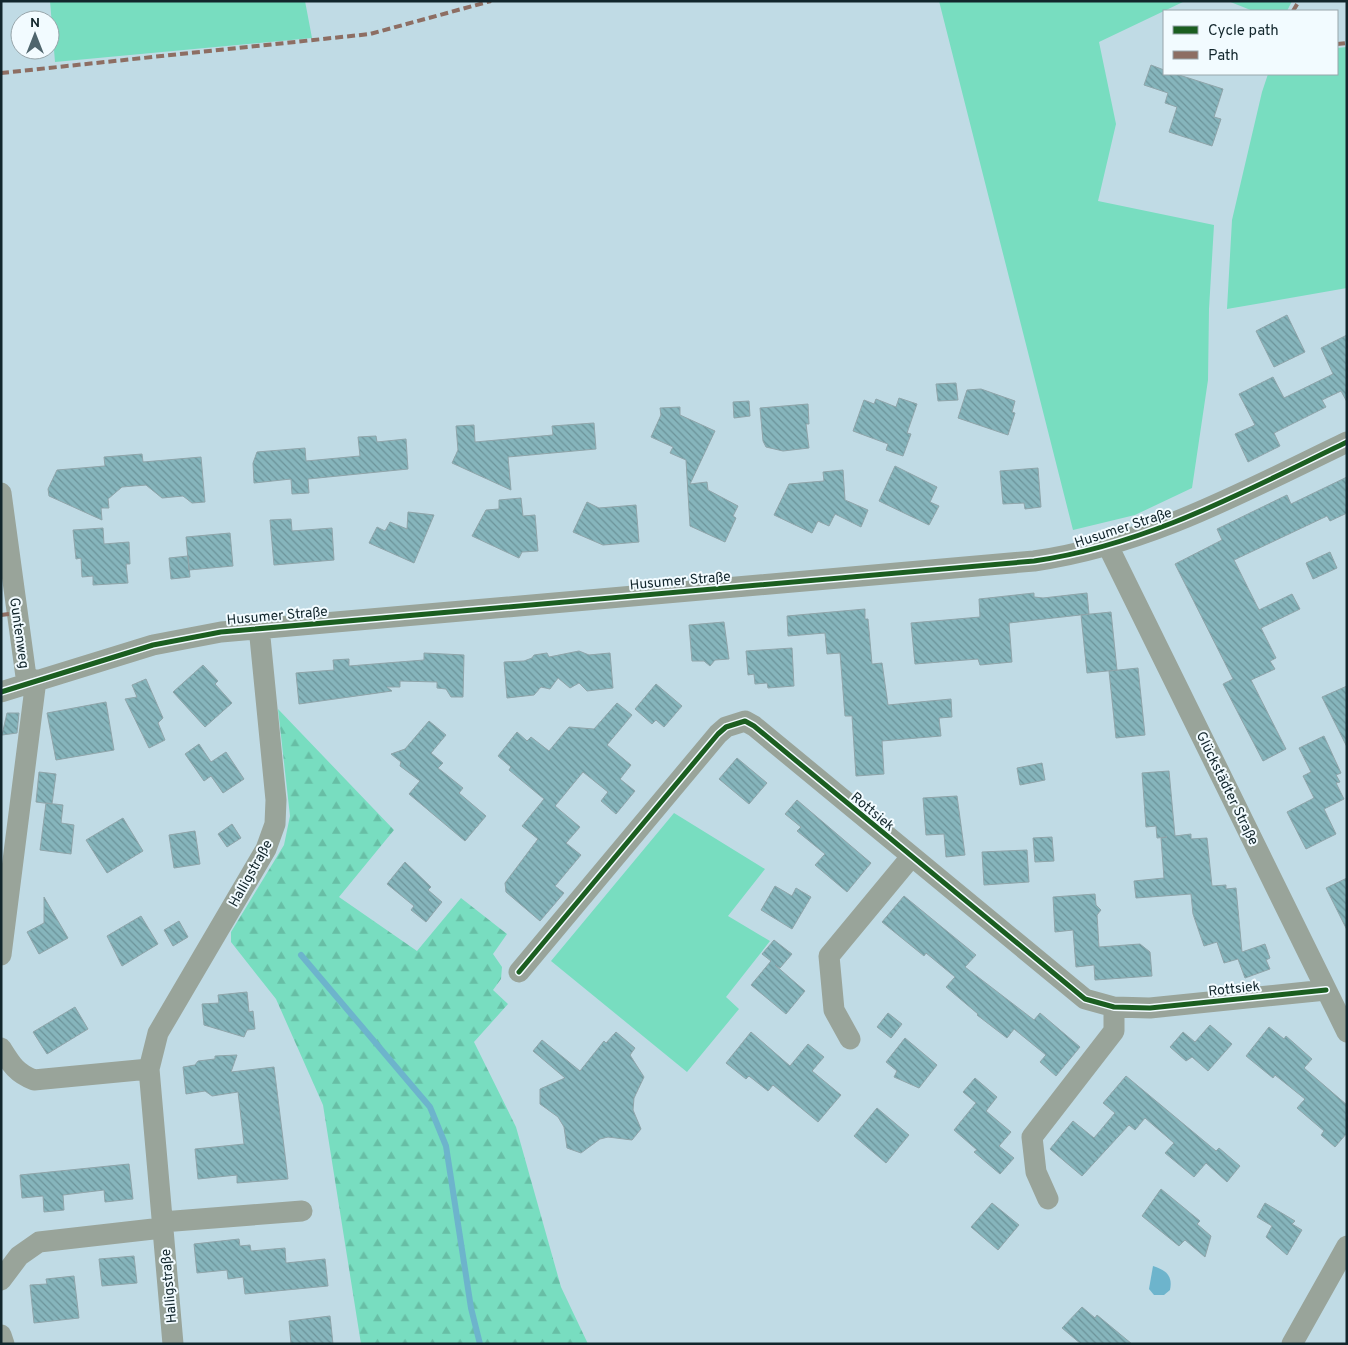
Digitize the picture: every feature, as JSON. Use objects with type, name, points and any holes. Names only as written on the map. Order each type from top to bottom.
[{"type":"street","name":"Husumer Straße","points":[[1,692],[182,638],[259,628],[1034,561],[1082,554],[1203,511],[1347,442]]},
{"type":"street","name":"Guntenweg","points":[[1,493],[31,682]]},
{"type":"street","name":"Glückstädter Straße","points":[[1108,546],[1347,1032]]},
{"type":"street","name":"Halligstraße","points":[[173,1344],[149,1069],[158,1033],[266,849],[275,824],[276,800],[259,628]]},
{"type":"street","points":[[1,955],[31,682]]},
{"type":"street","name":"Rottsiek","points":[[519,972],[718,734],[736,722],[745,721],[754,726],[1085,999],[1114,1007],[1150,1008],[1326,990]]},
{"type":"street","points":[[850,1039],[834,1010],[829,956],[911,857]]},
{"type":"street","points":[[1048,1199],[1036,1172],[1032,1137],[1114,1031],[1114,1007]]},
{"type":"street","points":[[1,1048],[13,1068],[20,1075],[34,1080],[149,1069]]},
{"type":"street","points":[[1,1280],[18,1256],[39,1242],[162,1225],[302,1211]]},
{"type":"street","points":[[1292,1344],[1347,1246]]},
{"type":"street","points":[[1,1335],[4,1344]]},
{"type":"green space","points":[[50,1],[305,1],[312,38],[55,62],[55,60],[60,60],[60,10],[51,10]]},
{"type":"green space","points":[[939,1],[1185,1],[1099,42],[1116,124],[1098,201],[1214,225],[1209,309],[1208,380],[1192,488],[1135,515],[1073,530]]},
{"type":"green space","points":[[1228,1],[1292,1],[1288,10],[1250,10]]},
{"type":"green space","points":[[1347,47],[1347,288],[1227,309],[1232,220],[1268,75],[1338,75],[1338,48]]},
{"type":"green space","points":[[278,709],[394,830],[339,897],[417,951],[461,898],[507,934],[493,954],[502,967],[501,979],[493,990],[508,1004],[474,1042],[516,1127],[561,1287],[588,1344],[361,1344],[323,1105],[276,999],[231,942],[231,932],[284,845],[290,816]]},
{"type":"green space","points":[[674,813],[765,869],[728,916],[770,941],[726,997],[739,1009],[687,1072],[551,961]]},
{"type":"water","points":[[1153,1266],[1162,1269],[1168,1274],[1171,1285],[1170,1290],[1164,1295],[1154,1295],[1149,1289]]},
{"type":"building","points":[[1151,65],[1163,70],[1163,75],[1179,75],[1223,89],[1214,117],[1221,119],[1212,146],[1169,132],[1177,107],[1165,103],[1168,93],[1144,85]]},
{"type":"building","points":[[1287,315],[1305,352],[1274,367],[1256,331]]},
{"type":"building","points":[[1347,335],[1347,402],[1341,391],[1322,400],[1326,407],[1274,433],[1280,446],[1248,462],[1235,434],[1255,425],[1239,394],[1273,377],[1284,398],[1333,374],[1321,348]]},
{"type":"building","points":[[956,383],[958,400],[938,401],[936,384]]},
{"type":"building","points":[[981,389],[1015,401],[1012,412],[1015,413],[1008,435],[958,418],[967,390]]},
{"type":"building","points":[[899,398],[917,404],[907,433],[911,434],[903,456],[886,450],[888,444],[853,431],[864,400],[874,404],[876,399],[896,407]]},
{"type":"building","points":[[749,401],[750,416],[734,418],[733,402]]},
{"type":"building","points":[[808,404],[809,424],[806,424],[809,448],[783,451],[766,447],[763,441],[760,408]]},
{"type":"building","points":[[680,407],[680,415],[715,431],[690,484],[707,482],[708,490],[738,506],[733,516],[736,518],[725,542],[690,526],[686,460],[670,453],[673,447],[651,437],[661,415],[660,408]]},
{"type":"building","points":[[594,423],[596,449],[508,457],[511,490],[452,463],[458,450],[456,426],[474,425],[475,442],[553,435],[552,426]]},
{"type":"building","points":[[376,436],[377,442],[406,439],[408,469],[308,479],[309,493],[292,494],[291,479],[254,483],[253,463],[257,452],[305,448],[306,461],[360,456],[358,437]]},
{"type":"building","points":[[142,454],[143,462],[201,457],[205,502],[192,503],[183,496],[162,498],[146,485],[122,487],[108,499],[109,508],[101,508],[102,520],[49,496],[48,489],[57,470],[105,466],[104,457]]},
{"type":"building","points":[[895,466],[937,487],[930,502],[939,506],[929,525],[879,501]]},
{"type":"building","points":[[1038,468],[1041,507],[1025,509],[1024,503],[1003,504],[1000,471]]},
{"type":"building","points":[[843,470],[845,500],[868,510],[861,527],[835,514],[829,526],[818,521],[812,533],[774,515],[789,484],[824,481],[823,472]]},
{"type":"building","points":[[1347,477],[1347,513],[1330,521],[1327,516],[1234,560],[1259,610],[1292,594],[1300,609],[1261,628],[1276,658],[1270,661],[1275,669],[1251,680],[1286,749],[1263,761],[1223,684],[1233,679],[1175,564],[1222,540],[1217,529],[1287,495],[1291,504]]},
{"type":"building","points":[[521,498],[523,516],[535,515],[538,551],[522,552],[519,558],[472,536],[486,510],[499,509],[499,500]]},
{"type":"building","points":[[587,502],[599,508],[636,505],[639,542],[603,545],[573,532]]},
{"type":"building","points":[[408,512],[434,515],[414,563],[369,543],[377,527],[385,531],[390,522],[407,529]]},
{"type":"building","points":[[291,519],[292,531],[332,528],[334,560],[274,565],[270,520]]},
{"type":"building","points":[[103,528],[104,544],[129,542],[130,564],[126,564],[128,583],[93,585],[93,576],[82,577],[81,558],[76,559],[73,530]]},
{"type":"building","points":[[230,533],[233,566],[189,570],[186,537]]},
{"type":"building","points":[[1330,552],[1337,568],[1313,579],[1306,563]]},
{"type":"building","points":[[188,556],[190,577],[171,579],[169,558]]},
{"type":"building","points":[[1034,593],[1034,597],[1043,598],[1087,593],[1089,614],[1009,623],[1012,662],[980,665],[978,659],[915,664],[911,623],[980,617],[979,599]]},
{"type":"building","points":[[865,609],[865,619],[868,619],[872,664],[882,663],[888,705],[951,699],[952,717],[939,718],[941,736],[882,741],[884,774],[856,776],[852,716],[845,716],[840,653],[827,654],[825,633],[788,636],[787,616]]},
{"type":"building","points":[[1111,612],[1117,670],[1087,673],[1081,615]]},
{"type":"building","points":[[724,622],[729,659],[715,660],[710,666],[704,661],[692,661],[689,625]]},
{"type":"building","points":[[792,648],[794,686],[768,688],[767,683],[755,684],[754,674],[748,675],[746,651]]},
{"type":"building","points":[[579,651],[589,655],[610,653],[613,688],[587,691],[579,683],[570,688],[558,678],[550,689],[541,687],[534,695],[507,698],[504,662],[524,661],[532,658],[534,655],[547,653],[549,657]]},
{"type":"building","points":[[424,653],[464,655],[463,697],[451,697],[446,689],[437,688],[437,682],[400,681],[400,687],[387,687],[392,691],[299,704],[296,673],[334,670],[333,660],[349,659],[349,666],[424,660]]},
{"type":"building","points":[[203,665],[218,681],[215,684],[232,703],[205,727],[173,692]]},
{"type":"building","points":[[1138,668],[1145,735],[1116,738],[1109,671]]},
{"type":"building","points":[[146,679],[163,718],[158,723],[165,740],[149,748],[125,699],[137,697],[132,685]]},
{"type":"building","points":[[656,684],[682,706],[664,727],[656,720],[652,724],[635,709]]},
{"type":"building","points":[[1347,686],[1347,747],[1322,697]]},
{"type":"building","points":[[106,702],[114,750],[56,760],[47,713]]},
{"type":"building","points":[[617,703],[632,715],[607,745],[631,765],[620,779],[635,791],[616,814],[601,801],[608,792],[583,772],[555,806],[580,827],[566,843],[581,855],[555,886],[564,893],[540,921],[506,892],[505,883],[538,839],[522,826],[544,799],[509,770],[511,767],[498,756],[517,732],[527,741],[531,737],[549,751],[569,727],[594,729]]},
{"type":"building","points":[[7,713],[19,713],[17,733],[2,735]]},
{"type":"building","points":[[429,721],[446,735],[431,753],[443,763],[438,768],[463,788],[459,793],[486,816],[465,841],[409,794],[420,781],[400,766],[401,762],[391,754],[405,749]]},
{"type":"building","points":[[1324,736],[1341,773],[1336,775],[1340,782],[1336,783],[1344,799],[1324,809],[1336,834],[1306,849],[1287,812],[1314,798],[1303,776],[1311,772],[1299,748]]},
{"type":"building","points":[[199,744],[211,762],[226,752],[244,779],[223,793],[211,776],[204,781],[185,754]]},
{"type":"building","points":[[737,758],[767,783],[749,804],[719,779]]},
{"type":"building","points":[[1042,763],[1045,780],[1020,785],[1017,768]]},
{"type":"building","points":[[1169,771],[1175,836],[1191,834],[1191,839],[1207,838],[1212,886],[1226,885],[1226,889],[1236,888],[1242,952],[1265,944],[1270,958],[1266,960],[1270,969],[1245,978],[1238,959],[1224,963],[1217,942],[1204,946],[1193,914],[1191,894],[1136,898],[1134,881],[1164,878],[1161,838],[1167,837],[1157,838],[1156,826],[1146,827],[1142,773]]},
{"type":"building","points":[[39,772],[56,774],[52,804],[36,802]]},
{"type":"building","points":[[957,796],[965,855],[946,857],[944,834],[926,835],[923,798]]},
{"type":"building","points":[[797,800],[871,863],[847,892],[815,865],[825,854],[797,831],[801,827],[785,814]]},
{"type":"building","points":[[46,803],[63,805],[61,823],[74,825],[71,854],[40,850]]},
{"type":"building","points":[[123,818],[143,851],[107,873],[86,840]]},
{"type":"building","points":[[232,824],[241,838],[227,847],[218,834]]},
{"type":"building","points":[[195,831],[200,864],[174,868],[169,835]]},
{"type":"building","points":[[1052,837],[1054,861],[1035,862],[1033,838]]},
{"type":"building","points":[[1027,850],[1029,882],[984,885],[982,852]]},
{"type":"building","points":[[405,862],[431,887],[428,890],[442,902],[426,922],[411,910],[414,906],[387,884]]},
{"type":"building","points":[[1347,878],[1347,930],[1326,888]]},
{"type":"building","points":[[775,886],[792,896],[796,888],[811,897],[792,929],[761,910]]},
{"type":"building","points":[[1095,894],[1096,905],[1101,910],[1097,915],[1099,947],[1140,944],[1150,952],[1152,976],[1095,980],[1094,965],[1076,967],[1073,930],[1055,932],[1053,897]]},
{"type":"building","points":[[904,896],[976,955],[965,967],[1034,1020],[1040,1013],[1080,1047],[1056,1076],[1040,1062],[1046,1055],[1014,1029],[1007,1038],[977,1015],[946,987],[955,977],[926,953],[924,956],[882,922]]},
{"type":"building","points":[[44,897],[68,938],[39,954],[27,932],[44,923]]},
{"type":"building","points":[[141,916],[158,944],[122,966],[107,936]]},
{"type":"building","points":[[179,921],[188,937],[173,946],[164,930]]},
{"type":"building","points":[[774,940],[792,954],[780,968],[775,965],[805,991],[786,1014],[751,985],[771,961],[762,954]]},
{"type":"building","points":[[247,992],[249,1012],[253,1011],[255,1029],[247,1030],[244,1037],[204,1025],[202,1004],[219,1003],[218,995]]},
{"type":"building","points":[[75,1007],[88,1029],[47,1054],[33,1032]]},
{"type":"building","points":[[888,1013],[902,1024],[891,1038],[877,1027]]},
{"type":"building","points":[[1210,1025],[1232,1044],[1208,1071],[1192,1057],[1186,1061],[1170,1047],[1183,1032],[1195,1042]]},
{"type":"building","points":[[1269,1027],[1284,1039],[1286,1036],[1312,1059],[1304,1068],[1347,1105],[1347,1133],[1335,1147],[1321,1135],[1324,1131],[1297,1108],[1305,1099],[1275,1075],[1273,1078],[1246,1056]]},
{"type":"building","points":[[616,1032],[635,1048],[630,1055],[644,1077],[634,1098],[633,1110],[641,1129],[632,1140],[608,1137],[600,1139],[581,1153],[567,1148],[564,1127],[558,1117],[540,1104],[540,1089],[565,1078],[533,1051],[542,1040],[580,1071],[604,1041],[606,1043]]},
{"type":"building","points":[[751,1032],[790,1066],[808,1044],[824,1057],[812,1071],[841,1095],[818,1122],[773,1085],[768,1091],[749,1076],[746,1079],[726,1063]]},
{"type":"building","points":[[905,1038],[937,1065],[919,1088],[894,1077],[897,1071],[886,1062]]},
{"type":"building","points":[[237,1055],[231,1072],[274,1067],[288,1179],[237,1183],[237,1175],[198,1179],[195,1149],[244,1144],[238,1092],[212,1096],[205,1091],[186,1094],[183,1067],[195,1065],[198,1061],[215,1059],[215,1056]]},
{"type":"building","points":[[1126,1076],[1216,1151],[1219,1148],[1240,1166],[1227,1182],[1206,1163],[1194,1177],[1165,1153],[1174,1143],[1145,1118],[1135,1130],[1129,1125],[1082,1176],[1050,1149],[1073,1121],[1094,1138],[1115,1113],[1103,1103]]},
{"type":"building","points":[[975,1078],[997,1097],[986,1111],[1011,1132],[999,1146],[1014,1158],[1000,1174],[974,1152],[977,1150],[954,1130],[976,1103],[963,1092]]},
{"type":"building","points":[[877,1108],[909,1135],[886,1163],[854,1136]]},
{"type":"building","points":[[129,1164],[133,1199],[105,1202],[104,1190],[63,1195],[64,1210],[44,1212],[43,1196],[22,1198],[20,1175]]},
{"type":"building","points":[[1161,1189],[1200,1221],[1197,1224],[1211,1236],[1205,1257],[1185,1240],[1179,1246],[1142,1216]]},
{"type":"building","points":[[992,1203],[1019,1225],[998,1250],[971,1227]]},
{"type":"building","points":[[1265,1203],[1295,1221],[1292,1224],[1302,1230],[1287,1255],[1266,1237],[1272,1226],[1257,1217]]},
{"type":"building","points":[[239,1239],[240,1246],[250,1245],[251,1251],[285,1248],[286,1263],[325,1259],[328,1286],[245,1294],[243,1277],[228,1279],[227,1270],[197,1273],[194,1244]]},
{"type":"building","points":[[134,1256],[137,1283],[102,1286],[99,1259]]},
{"type":"building","points":[[74,1276],[79,1318],[34,1323],[30,1285],[47,1284],[46,1279]]},
{"type":"building","points":[[1082,1307],[1095,1318],[1097,1315],[1132,1344],[1081,1344],[1062,1328]]},
{"type":"building","points":[[330,1316],[333,1344],[291,1344],[289,1321]]},
{"type":"waterway","points":[[301,955],[430,1107],[446,1146],[471,1308],[480,1344]]},
{"type":"marked path","points":[[1,73],[370,34],[491,1]]},
{"type":"marked path","points":[[1294,10],[1299,1]]},
{"type":"marked path","points":[[1338,44],[1347,43]]},
{"type":"marked path","points":[[1,615],[17,613]]},
{"type":"cycle path","points":[[1,692],[153,645],[221,632],[1034,561],[1116,543],[1156,529],[1233,497],[1347,442]]},
{"type":"cycle path","points":[[519,972],[718,734],[726,727],[745,721],[754,726],[1085,999],[1114,1007],[1150,1008],[1326,990]]}]
